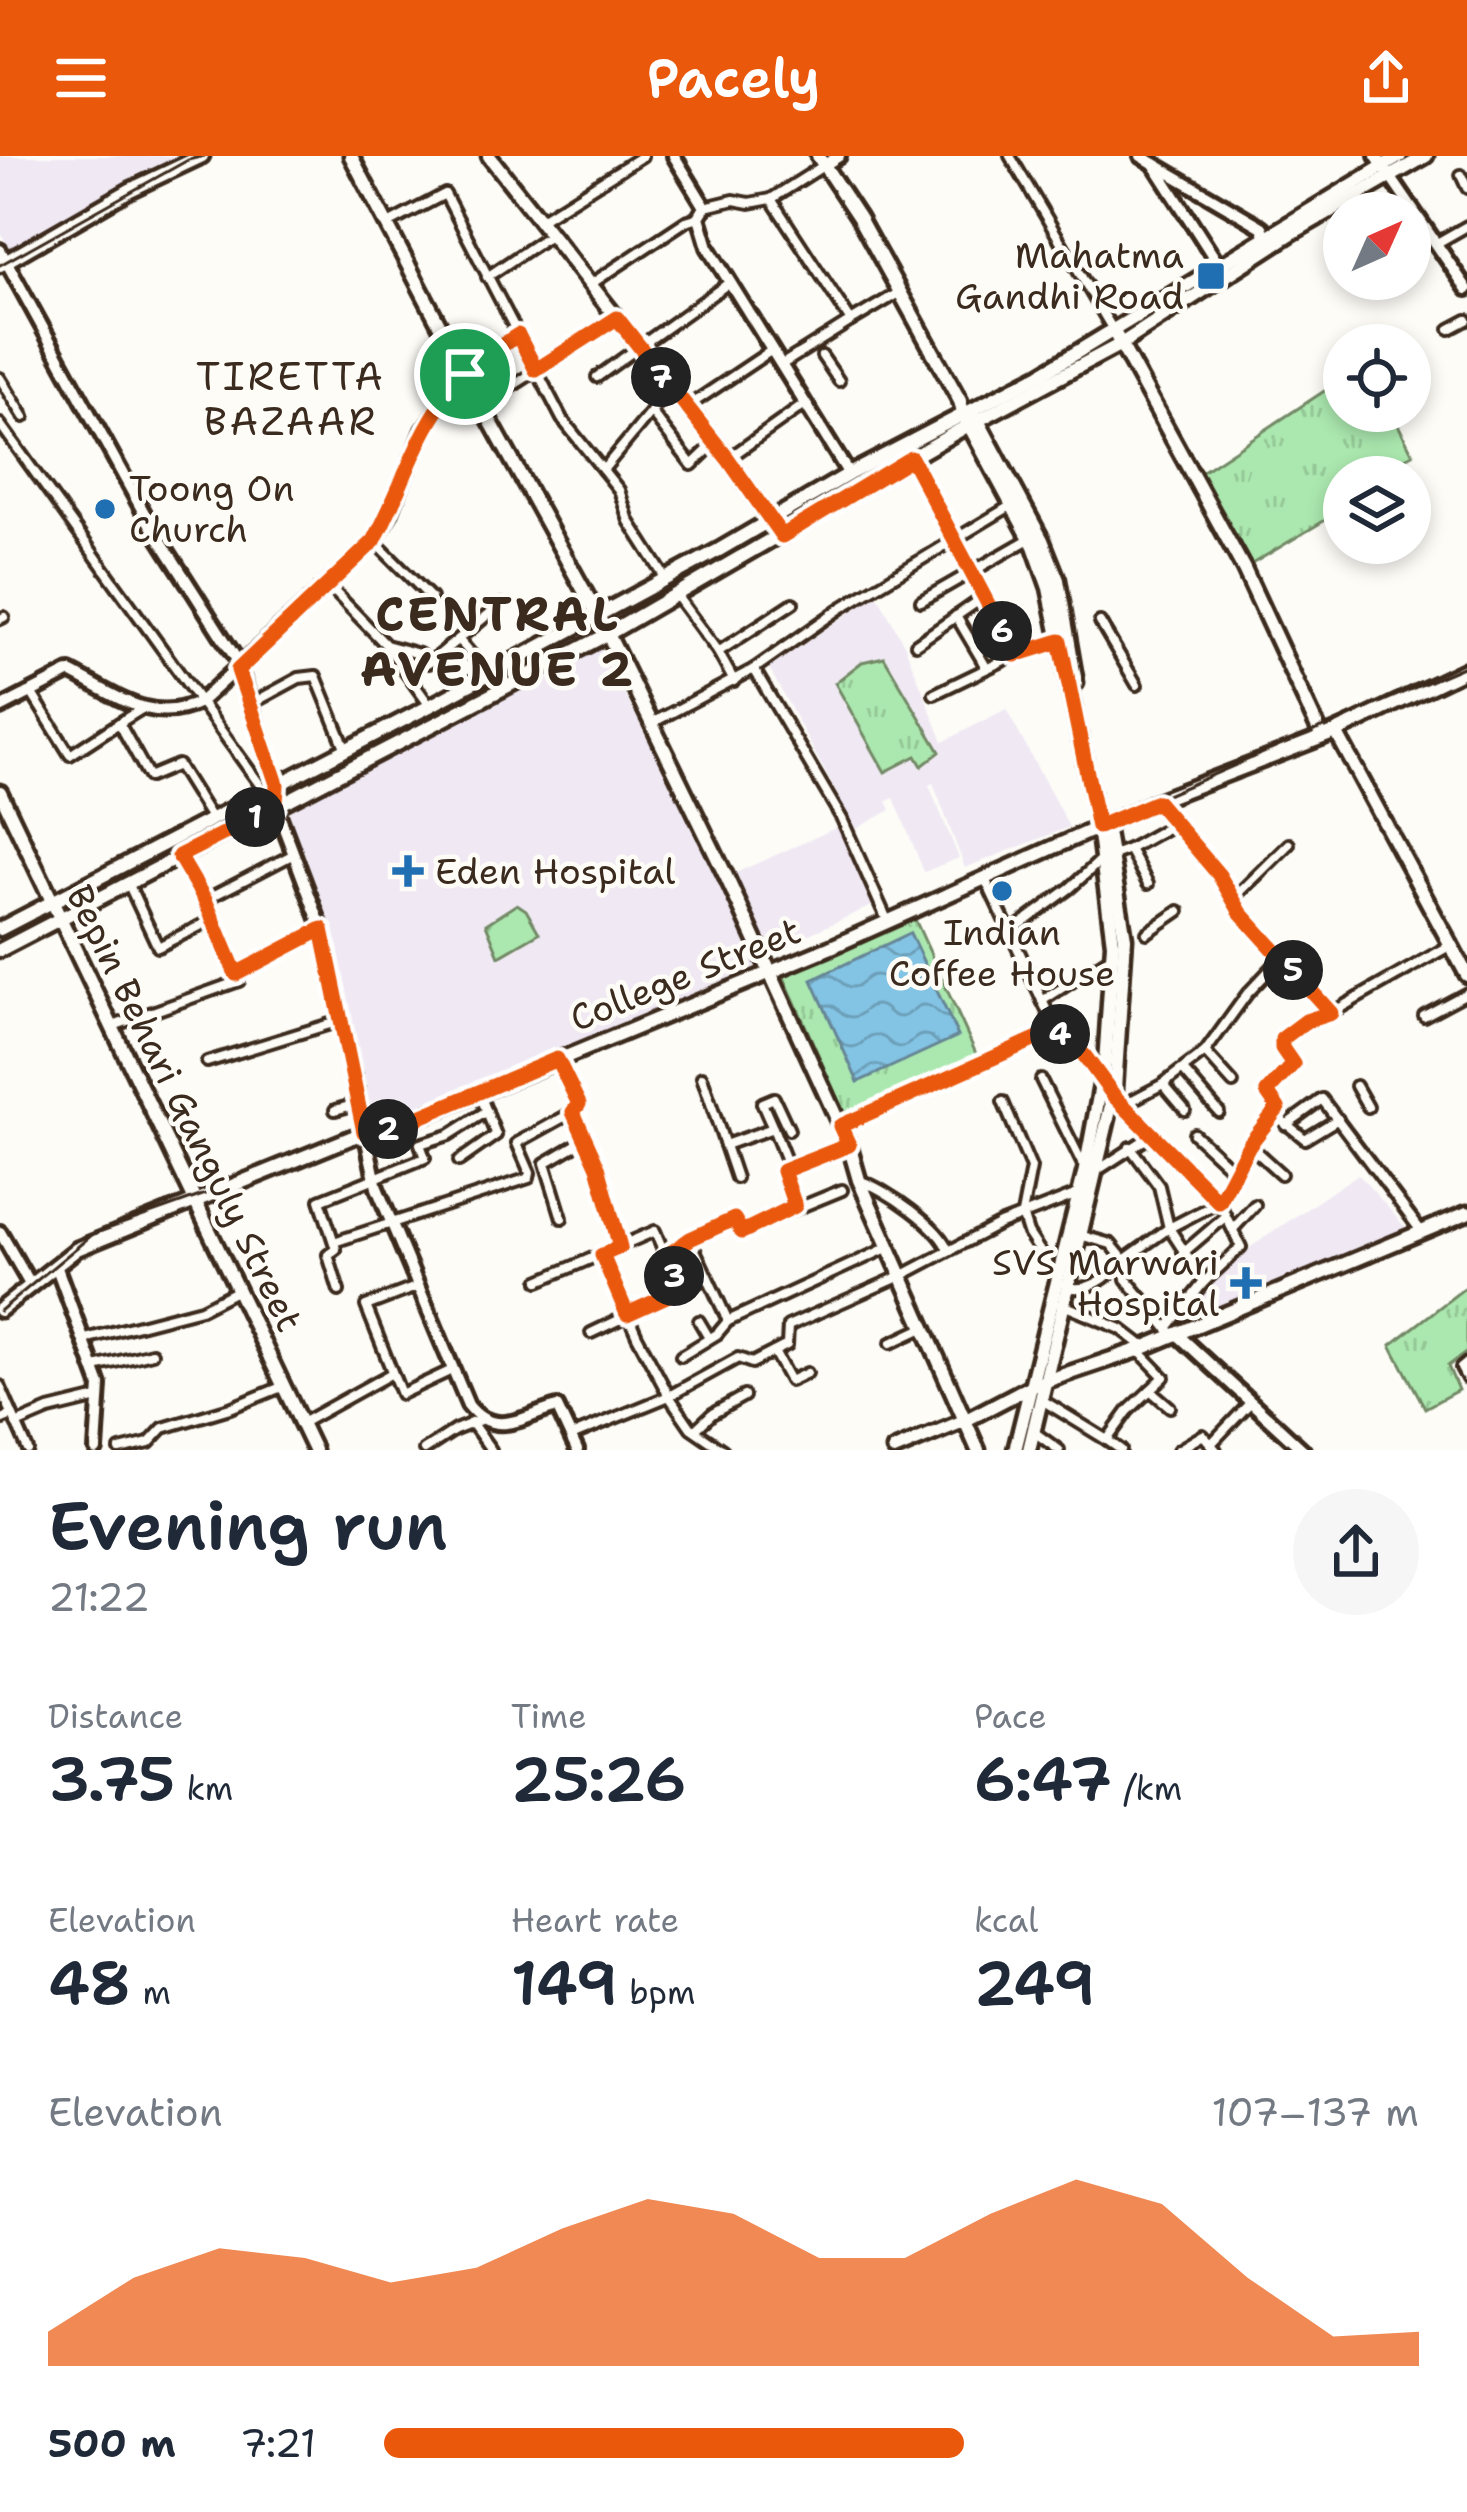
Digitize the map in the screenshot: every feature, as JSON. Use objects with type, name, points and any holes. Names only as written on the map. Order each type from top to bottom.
[{"type":"main road","points":[[2,259],[202,156]]},
{"type":"main road","points":[[336,156],[352,156],[608,634],[849,1145],[922,1328],[978,1450]]},
{"type":"main road","points":[[489,156],[728,459],[782,536]]},
{"type":"main road","points":[[0,929],[598,616],[849,474],[1121,344],[1400,156]]},
{"type":"main road","points":[[1384,167],[1426,156]]},
{"type":"main road","points":[[820,161],[859,218],[960,400],[975,414],[1042,540],[1058,580],[1102,826],[1119,953],[1118,1101],[1080,1193],[1016,1450]]},
{"type":"main road","points":[[0,950],[608,634],[782,536],[1113,330],[1223,272]]},
{"type":"main road","points":[[1113,330],[1244,569],[1326,733],[1467,975]]},
{"type":"main road","points":[[975,414],[1048,588],[1102,826]]},
{"type":"main road","name":"College Street","points":[[0,1310],[77,1249],[364,1132],[394,1128],[829,948],[1467,669]]},
{"type":"main road","name":"Bepin Behari Ganguly Street","points":[[0,792],[314,1450]]},
{"type":"main road","points":[[1029,1450],[1083,1236],[1119,953]]},
{"type":"main road","points":[[894,1450],[1031,1386],[1141,1348],[1467,1213]]},
{"type":"street","points":[[540,220],[642,156]]},
{"type":"street","points":[[674,156],[702,212],[708,247],[849,474]]},
{"type":"street","points":[[591,284],[702,212],[734,200],[770,199],[820,161],[839,156]]},
{"type":"street","points":[[1010,156],[1113,330]]},
{"type":"street","points":[[1148,158],[1262,226],[1269,243]]},
{"type":"street","points":[[1148,158],[1223,272]]},
{"type":"street","points":[[1384,167],[1467,289]]},
{"type":"street","points":[[1461,175],[1467,188]]},
{"type":"street","points":[[388,224],[446,194],[564,422],[619,490],[629,521],[666,579]]},
{"type":"street","points":[[770,199],[851,321]]},
{"type":"street","points":[[1437,243],[1467,226]]},
{"type":"street","points":[[487,277],[551,234]]},
{"type":"street","points":[[2,259],[142,510],[237,660],[270,762],[276,807],[322,929],[375,1180],[416,1287],[491,1450]]},
{"type":"street","points":[[597,377],[730,282]]},
{"type":"street","points":[[781,365],[899,292]]},
{"type":"street","points":[[482,406],[617,318]]},
{"type":"street","points":[[1450,329],[1467,320]]},
{"type":"street","points":[[0,708],[70,672],[126,703],[176,714],[200,702],[374,541],[390,514],[423,430],[465,374],[518,335]]},
{"type":"street","points":[[687,407],[772,350]]},
{"type":"street","points":[[823,356],[839,381]]},
{"type":"street","points":[[0,378],[24,417]]},
{"type":"street","points":[[603,470],[670,389]]},
{"type":"street","points":[[728,459],[805,404]]},
{"type":"street","points":[[651,412],[692,464],[715,443]]},
{"type":"street","points":[[0,424],[250,771],[270,787]]},
{"type":"street","points":[[911,458],[1015,655]]},
{"type":"street","points":[[651,724],[754,669],[841,608],[1012,506]]},
{"type":"street","points":[[921,601],[1030,539]]},
{"type":"street","points":[[374,541],[431,598]]},
{"type":"street","points":[[328,585],[386,645],[430,706]]},
{"type":"street","points":[[675,593],[734,681]]},
{"type":"street","points":[[916,644],[984,597]]},
{"type":"street","points":[[718,652],[794,603]]},
{"type":"street","points":[[386,645],[419,654],[429,663],[501,604]]},
{"type":"street","points":[[956,616],[986,668]]},
{"type":"street","points":[[1100,622],[1137,685]]},
{"type":"street","points":[[459,640],[488,674]]},
{"type":"street","points":[[934,694],[1015,655],[1060,641]]},
{"type":"street","points":[[754,669],[842,819],[887,920]]},
{"type":"street","points":[[250,704],[299,678],[316,676],[346,750]]},
{"type":"street","points":[[31,692],[70,755],[145,707]]},
{"type":"street","points":[[119,723],[148,777],[178,765],[212,818]]},
{"type":"street","points":[[250,771],[270,762]]},
{"type":"street","points":[[1157,802],[1331,1013]]},
{"type":"street","points":[[1010,932],[1106,858],[1174,824]]},
{"type":"street","points":[[1233,899],[1289,844]]},
{"type":"street","points":[[1129,849],[1148,884]]},
{"type":"street","points":[[205,900],[292,855]]},
{"type":"street","points":[[113,1026],[239,981],[205,900],[179,856]]},
{"type":"street","points":[[985,879],[1056,1030],[1103,1078],[1118,1101],[1219,1202],[1241,1246],[1204,1282],[1172,1332]]},
{"type":"street","points":[[128,883],[158,947],[213,920]]},
{"type":"street","points":[[1147,933],[1179,911]]},
{"type":"street","points":[[236,974],[322,929]]},
{"type":"street","points":[[1003,1102],[1031,1168],[1022,1214],[1028,1233],[1070,1289],[1097,1284],[1168,1228],[1219,1202],[1277,1105],[1267,1092],[1293,1064],[1282,1048],[1282,1039],[1306,1021],[1331,1013],[1450,945]]},
{"type":"street","points":[[1042,1001],[1119,953]]},
{"type":"street","points":[[1118,1101],[1163,1084],[1205,1052],[1247,994],[1282,957]]},
{"type":"street","points":[[1424,1016],[1467,993]]},
{"type":"street","points":[[207,1062],[343,1020]]},
{"type":"street","points":[[840,1126],[1056,1030]]},
{"type":"street","points":[[1205,1052],[1232,1083]]},
{"type":"street","points":[[334,1242],[531,1177],[517,1143],[579,1104],[557,1059]]},
{"type":"street","points":[[1183,1070],[1219,1112]]},
{"type":"street","points":[[701,1077],[736,1178]]},
{"type":"street","points":[[1041,1080],[1091,1171],[1152,1135]]},
{"type":"street","points":[[1163,1084],[1185,1110]]},
{"type":"street","points":[[1356,1085],[1368,1107]]},
{"type":"street","points":[[459,1161],[496,1135],[479,1092]]},
{"type":"street","points":[[789,1130],[774,1099],[761,1103],[790,1168]]},
{"type":"street","points":[[1286,1125],[1322,1099],[1422,1232]]},
{"type":"street","points":[[335,1110],[359,1103]]},
{"type":"street","points":[[339,1291],[328,1255],[335,1249],[334,1242],[320,1200],[425,1158],[420,1144],[449,1135],[487,1111]]},
{"type":"street","points":[[573,1112],[620,1247]]},
{"type":"street","points":[[1273,1113],[1307,1139],[1339,1119]]},
{"type":"street","points":[[725,1144],[773,1128]]},
{"type":"street","points":[[1194,1133],[1234,1171]]},
{"type":"street","points":[[562,1218],[545,1166],[586,1139]]},
{"type":"street","points":[[795,1206],[783,1171],[849,1145]]},
{"type":"street","points":[[1249,1145],[1282,1174]]},
{"type":"street","points":[[1130,1147],[1160,1186],[1168,1228],[1204,1282]]},
{"type":"street","points":[[860,1181],[929,1222],[944,1237],[948,1251]]},
{"type":"street","points":[[665,1257],[690,1239],[734,1219],[742,1232],[842,1190]]},
{"type":"street","points":[[571,1436],[669,1396],[737,1358],[752,1364],[787,1346],[788,1325],[903,1275],[1022,1214],[1080,1193]]},
{"type":"street","points":[[1233,1229],[1255,1205]]},
{"type":"street","points":[[1183,1253],[1226,1217]]},
{"type":"street","points":[[539,1281],[655,1231],[680,1290]]},
{"type":"street","points":[[0,1232],[31,1286]]},
{"type":"street","points":[[1083,1236],[1111,1244],[1124,1260],[1126,1280],[1172,1332],[1303,1450]]},
{"type":"street","points":[[690,1239],[728,1321]]},
{"type":"street","points":[[680,1356],[728,1321],[890,1247]]},
{"type":"street","points":[[602,1255],[669,1396],[696,1430],[723,1450]]},
{"type":"street","points":[[56,1268],[100,1385],[95,1450]]},
{"type":"street","points":[[591,1333],[707,1278]]},
{"type":"street","points":[[416,1287],[366,1306],[401,1394],[452,1370]]},
{"type":"street","points":[[85,1339],[201,1309],[239,1290]]},
{"type":"street","points":[[1051,1300],[1121,1329],[1164,1377],[1107,1440]]},
{"type":"street","points":[[699,1321],[710,1338]]},
{"type":"street","points":[[891,1343],[922,1328]]},
{"type":"street","points":[[775,1352],[790,1382],[807,1373]]},
{"type":"street","points":[[95,1366],[152,1353]]},
{"type":"street","points":[[1467,1363],[1461,1368],[1467,1379]]},
{"type":"street","points":[[302,1424],[392,1373]]},
{"type":"street","points":[[120,1450],[149,1443],[164,1428],[284,1386]]},
{"type":"street","points":[[0,1387],[28,1450]]},
{"type":"street","points":[[1150,1390],[1170,1407]]},
{"type":"street","points":[[696,1430],[712,1414],[744,1396]]},
{"type":"street","points":[[0,1420],[98,1398]]},
{"type":"street","points":[[1042,1400],[1121,1450]]},
{"type":"street","points":[[1178,1450],[1202,1435],[1214,1447],[1250,1403]]},
{"type":"street","points":[[431,1448],[476,1421],[496,1424],[557,1407],[577,1450]]},
{"type":"street","points":[[1034,1432],[1059,1450]]},
{"type":"shaded area","points":[[0,156],[204,156],[11,252],[0,231]]},
{"type":"shaded area","points":[[877,594],[905,646],[943,742],[1006,709],[1069,827],[965,868],[933,783],[929,785],[959,858],[924,872],[894,798],[887,801],[891,810],[856,829],[769,668]]},
{"type":"shaded area","points":[[598,643],[763,963],[410,1113],[366,1126],[320,918],[277,809]]},
{"type":"shaded area","points":[[840,826],[876,904],[767,953],[731,875]]},
{"type":"shaded area","name":"SVS Marwari Hospital","points":[[1358,1174],[1406,1228],[1191,1319],[1177,1319],[1252,1246]]},
{"type":"green space","points":[[1323,392],[1323,432],[1402,432],[1413,454],[1323,456],[1323,522],[1250,565],[1200,473]]},
{"type":"green space","points":[[884,657],[940,752],[922,766],[916,756],[885,772],[835,683],[862,662]]},
{"type":"green space","points":[[517,904],[539,933],[499,956],[486,924]]},
{"type":"green space","points":[[913,915],[978,1058],[846,1117],[782,973]]},
{"type":"green space","points":[[1467,1286],[1467,1352],[1448,1366],[1458,1390],[1425,1408],[1391,1345]]},
{"type":"water","points":[[910,933],[958,1036],[858,1082],[812,980]]},
{"type":"tram line","points":[[0,265],[188,160],[204,156]]},
{"type":"tram line","points":[[1127,812],[1467,665]]},
{"type":"tram line","points":[[1098,827],[1105,824]]},
{"type":"tram line","points":[[0,1311],[93,1234],[214,1191]]},
{"type":"place","name":"Mahatma Gandhi Road","points":[[1211,276]]},
{"type":"place","name":"Toong On Church","points":[[105,509]]},
{"type":"place","name":"Eden Hospital","points":[[408,871]]},
{"type":"place","name":"Indian Coffee House","points":[[1002,891]]},
{"type":"place","name":"SVS Marwari Hospital","points":[[1246,1283]]},
{"type":"district","name":"TIRETTA BAZAAR","points":[[291,398]]},
{"type":"district","name":"CENTRAL AVENUE 2","points":[[498,642]]},
{"type":"route","points":[[617,318],[782,536],[911,458],[1015,655],[1060,641],[1098,827],[1157,802],[1219,875],[1241,913],[1331,1013],[1306,1021],[1282,1039],[1282,1048],[1293,1064],[1267,1092],[1278,1108],[1249,1145],[1219,1202],[1056,1030],[840,1126],[849,1145],[783,1171],[795,1206],[742,1232],[734,1219],[690,1239],[665,1257],[680,1290],[627,1314],[602,1255],[620,1247],[598,1167],[573,1112],[579,1104],[557,1059],[394,1128],[364,1132],[322,929],[236,974],[205,900],[179,856],[276,807],[277,784],[238,670],[374,541],[390,514],[423,430],[465,374],[518,335],[536,370],[617,318]]}]
